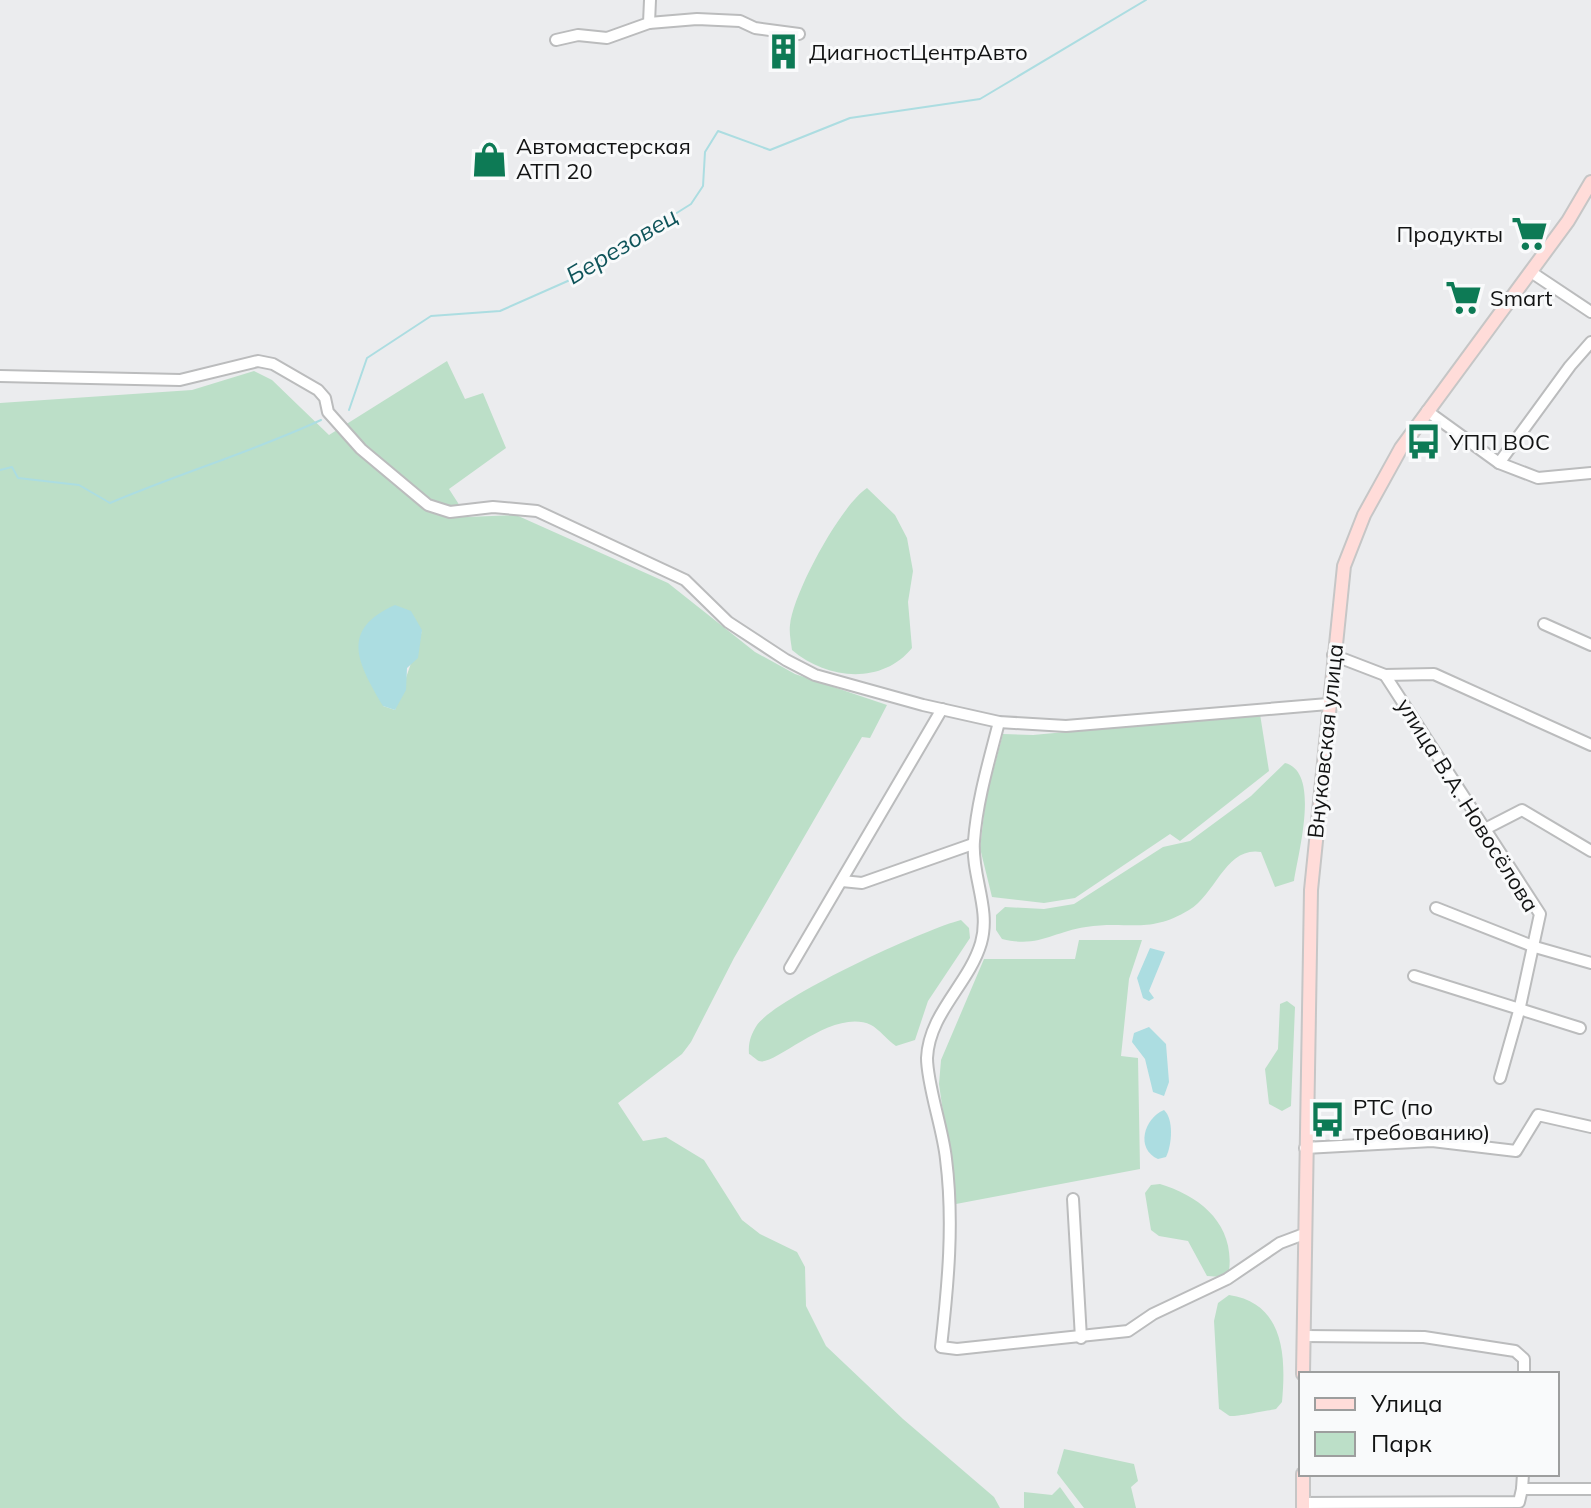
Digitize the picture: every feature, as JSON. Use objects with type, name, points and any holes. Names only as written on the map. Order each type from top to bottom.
[{"type":"main road","name":"Внуковская улица","points":[[1303,1372],[1311,890],[1341,583],[1351,545],[1382,479],[1427,411],[1587,201],[1591,182]]},
{"type":"main road","points":[[1303,1476],[1303,1506]]},
{"type":"street","points":[[649,23],[650,0]]},
{"type":"street","points":[[556,40],[578,35],[607,38],[649,23],[740,21],[755,28],[799,34]]},
{"type":"street","points":[[1531,272],[1591,312]]},
{"type":"street","points":[[1499,463],[1591,342]]},
{"type":"street","points":[[0,376],[180,380],[258,361],[273,364],[318,390],[325,398],[328,412],[361,449],[428,505],[450,512],[493,507],[537,511],[588,538],[685,580],[728,622],[815,675],[942,709],[999,722],[1066,726],[1328,704]]},
{"type":"street","points":[[1427,411],[1499,463],[1538,478],[1591,473]]},
{"type":"street","points":[[1544,624],[1591,645]]},
{"type":"street","points":[[1333,655],[1385,675],[1434,674],[1591,745]]},
{"type":"street","name":"улица В.А. Новосёлова","points":[[1385,675],[1540,914],[1535,947],[1500,1078]]},
{"type":"street","points":[[790,968],[942,709]]},
{"type":"street","points":[[999,722],[973,844],[984,916],[980,945],[931,1031],[928,1047],[927,1064],[940,1118],[949,1183],[949,1276],[941,1347],[957,1349],[1128,1331],[1153,1314],[1227,1279],[1280,1243],[1304,1234]]},
{"type":"street","points":[[1485,829],[1522,810],[1591,851]]},
{"type":"street","points":[[842,881],[862,883],[973,844]]},
{"type":"street","points":[[1436,908],[1535,947],[1591,963]]},
{"type":"street","points":[[1414,976],[1580,1028]]},
{"type":"street","points":[[1305,1148],[1432,1141],[1516,1151],[1538,1115],[1591,1127]]},
{"type":"street","points":[[1073,1199],[1081,1338]]},
{"type":"street","points":[[1303,1336],[1424,1337],[1515,1351],[1524,1359],[1524,1372]]},
{"type":"street","points":[[1303,1506],[1522,1505],[1523,1476]]},
{"type":"street","points":[[1522,1489],[1591,1489]]},
{"type":"green space","points":[[447,361],[465,399],[483,393],[506,448],[449,489],[467,517],[516,515],[668,583],[755,652],[795,674],[887,705],[870,738],[862,737],[734,958],[691,1042],[682,1054],[618,1103],[643,1141],[666,1137],[704,1160],[742,1220],[760,1234],[797,1252],[805,1267],[806,1306],[826,1346],[903,1419],[994,1497],[1000,1508],[0,1508],[0,403],[192,390],[254,371],[272,380],[329,435]],"holes":[[[422,631],[395,710],[383,706]]]},
{"type":"green space","points":[[867,488],[895,515],[907,538],[913,571],[908,602],[912,648],[886,668],[854,674],[821,668],[792,650],[790,625],[800,592],[820,551],[844,512]]},
{"type":"green space","points":[[1260,714],[1269,771],[1180,841],[1170,834],[1075,898],[1044,903],[992,897],[980,848],[986,797],[1003,734],[1033,735]]},
{"type":"green space","points":[[1285,763],[1296,770],[1305,797],[1294,881],[1275,887],[1261,852],[1249,852],[1230,863],[1198,903],[1174,918],[1149,925],[1086,927],[1026,942],[1002,939],[996,930],[996,915],[1005,907],[1044,909],[1074,904],[1163,847],[1190,841],[1251,796]]},
{"type":"green space","points":[[961,920],[969,928],[970,938],[928,1001],[915,1040],[896,1046],[871,1025],[856,1022],[823,1030],[767,1060],[759,1061],[749,1054],[750,1039],[757,1025],[792,998],[886,950]]},
{"type":"green space","points":[[1079,940],[1142,940],[1129,979],[1121,1056],[1138,1058],[1140,1169],[956,1204],[939,1084],[941,1060],[984,959],[1075,959]]},
{"type":"green space","points":[[1287,1001],[1295,1007],[1291,1106],[1282,1111],[1269,1104],[1265,1069],[1278,1049],[1280,1004]]},
{"type":"green space","points":[[1160,1184],[1201,1204],[1220,1226],[1229,1254],[1229,1271],[1222,1277],[1207,1276],[1188,1241],[1159,1236],[1151,1230],[1145,1193],[1151,1185]]},
{"type":"green space","points":[[1229,1295],[1248,1300],[1261,1309],[1278,1335],[1283,1385],[1282,1402],[1276,1409],[1229,1416],[1219,1409],[1214,1321],[1218,1303]]},
{"type":"green space","points":[[1064,1449],[1134,1464],[1138,1481],[1131,1487],[1136,1508],[1084,1508],[1057,1473]]},
{"type":"green space","points":[[1060,1487],[1075,1508],[1024,1508],[1024,1492],[1052,1495]]},
{"type":"water","points":[[395,605],[411,611],[422,630],[418,658],[407,668],[406,690],[395,710],[383,706],[366,676],[359,649],[366,625]]},
{"type":"water","points":[[1150,948],[1165,952],[1149,991],[1154,998],[1149,1001],[1143,998],[1137,978]]},
{"type":"water","points":[[1149,1027],[1166,1044],[1169,1082],[1164,1096],[1153,1092],[1145,1059],[1132,1042],[1134,1033]]},
{"type":"water","points":[[1164,1110],[1171,1126],[1171,1139],[1166,1157],[1158,1159],[1146,1148],[1145,1134],[1151,1120]]},
{"type":"waterway","name":"Березовец","points":[[349,410],[367,358],[431,316],[500,311],[570,280],[691,204],[703,186],[705,152],[718,131],[770,150],[850,118],[980,99],[1146,0]]},
{"type":"waterway","name":"Березовец","points":[[0,470],[12,467],[18,478],[79,485],[110,503],[321,420]]},
{"type":"place","name":"ДиагностЦентрАвто","points":[[783,52]]},
{"type":"place","name":"Автомастерская АТП 20","points":[[490,159]]},
{"type":"place","name":"Продукты","points":[[1529,234]]},
{"type":"place","name":"Smart","points":[[1464,298]]},
{"type":"place","name":"УПП ВОС","points":[[1423,442]]},
{"type":"place","name":"РТС (по требованию)","points":[[1327,1120]]}]
